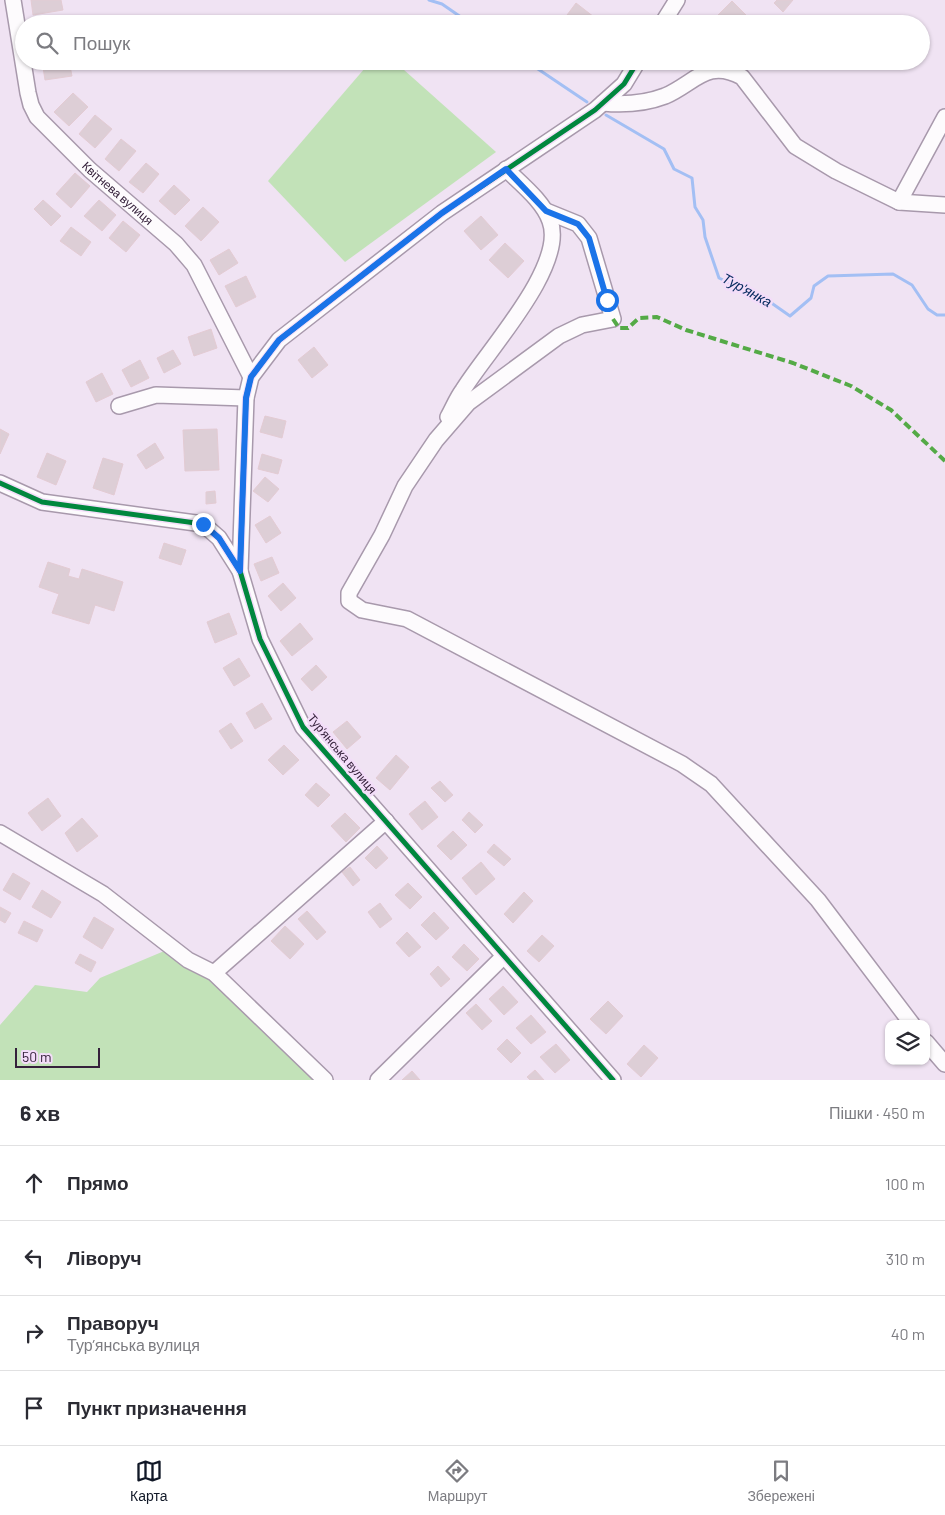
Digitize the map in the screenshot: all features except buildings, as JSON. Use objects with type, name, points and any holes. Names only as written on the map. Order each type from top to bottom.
[{"type":"street","name":"Квітнева вулиця","points":[[13,0],[15,15]]},
{"type":"street","points":[[668,15],[677,0]]},
{"type":"street","name":"Квітнева вулиця","points":[[24,70],[29,99],[37,117],[90,170],[176,244],[194,265],[251,377]]},
{"type":"street","points":[[240,571],[246,398],[251,377],[279,340],[442,213],[603,103],[624,84],[633,70]]},
{"type":"street","points":[[603,103],[627,105],[644,102],[665,96],[710,70],[730,70],[742,77],[796,146],[836,172],[899,202],[942,208]]},
{"type":"street","points":[[899,202],[945,117]]},
{"type":"street","points":[[506,169],[546,211],[551,222],[551,251],[520,310],[463,390],[436,440],[405,486],[382,535],[349,593],[349,601],[362,610],[407,619],[682,764],[712,784],[818,900],[909,1020]]},
{"type":"street","points":[[436,440],[468,403],[559,336],[582,325],[613,319],[589,238],[578,224],[546,211]]},
{"type":"street","points":[[119,406],[156,395],[246,398]]},
{"type":"street","name":"Турʼянська вулиця","points":[[0,483],[42,502],[203,524],[219,538],[240,571],[260,639],[303,726],[613,1080]]},
{"type":"street","points":[[214,973],[386,821]]},
{"type":"street","points":[[0,833],[103,894],[188,960],[214,973],[325,1080]]},
{"type":"street","points":[[378,1080],[504,956]]},
{"type":"street","points":[[930,1047],[945,1064]]},
{"type":"green space","points":[[363,70],[404,70],[496,152],[345,262],[268,181]]},
{"type":"green space","points":[[169,949],[224,985],[324,1080],[0,1080],[0,1025],[35,985],[87,992],[100,978]]},
{"type":"waterway","name":"Тур'янка","points":[[429,0],[442,4],[458,15]]},
{"type":"waterway","name":"Тур'янка","points":[[539,70],[587,102]]},
{"type":"waterway","name":"Тур'янка","points":[[606,115],[664,149],[674,169],[692,178],[695,207],[703,220],[705,237],[719,278],[770,302],[790,316],[811,298],[814,286],[828,276],[893,274],[912,285],[928,309],[937,315],[945,315]]},
{"type":"marked path","points":[[613,319],[619,328],[628,328],[639,318],[657,317],[686,330],[793,363],[851,386],[891,410],[945,461]]},
{"type":"cycle path","points":[[240,571],[246,398],[251,377],[279,340],[442,213],[595,110],[624,84],[633,70]]},
{"type":"cycle path","points":[[0,483],[42,502],[203,524],[219,538],[240,571],[260,639],[303,727],[613,1080]]},
{"type":"route","points":[[203,524],[219,538],[240,571],[246,398],[251,377],[279,340],[442,213],[506,169],[546,211],[578,224],[589,238],[607,300]]}]
